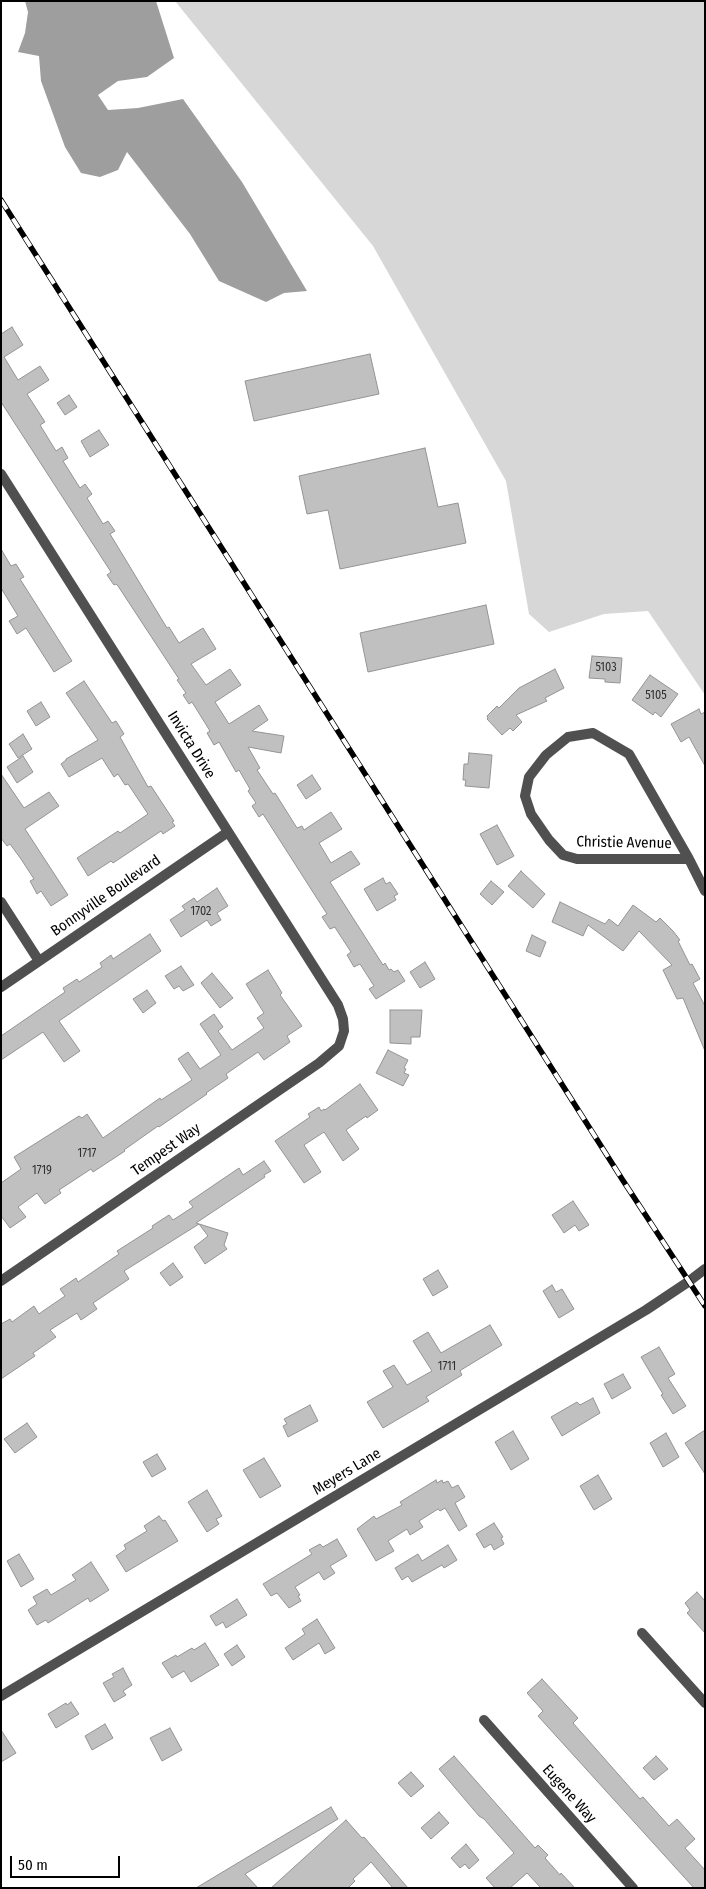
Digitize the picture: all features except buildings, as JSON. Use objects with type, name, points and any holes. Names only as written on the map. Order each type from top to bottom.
[{"type":"street","name":"Invicta Drive","points":[[1,474],[338,1006],[343,1018],[342,1038]]},
{"type":"street","name":"Christie Avenue","points":[[690,859],[577,859],[563,855],[549,840],[531,814],[524,796],[529,777],[546,755],[568,737],[593,733],[629,754],[690,859],[705,891]]},
{"type":"street","name":"Bonnyville Boulevard","points":[[1,987],[228,832]]},
{"type":"street","points":[[1,902],[39,961]]},
{"type":"street","name":"Tempest Way","points":[[1,1281],[319,1063],[334,1051],[342,1038]]},
{"type":"street","name":"Meyers Lane","points":[[1,1696],[646,1310],[705,1269]]},
{"type":"street","points":[[642,1633],[705,1703]]},
{"type":"street","name":"Eugene Way","points":[[484,1720],[633,1888]]},
{"type":"shaded area","points":[[25,1],[156,1],[174,58],[147,77],[118,81],[98,95],[108,110],[138,108],[183,99],[242,182],[307,291],[284,293],[266,302],[219,281],[190,234],[127,152],[118,170],[100,177],[81,173],[65,147],[41,81],[39,56],[18,52],[25,33],[28,12]]},
{"type":"shaded area","points":[[175,1],[705,1],[705,695],[648,611],[604,614],[549,632],[529,614],[506,481],[373,246]]},
{"type":"railway","points":[[1,200],[622,1179],[705,1306]]}]
